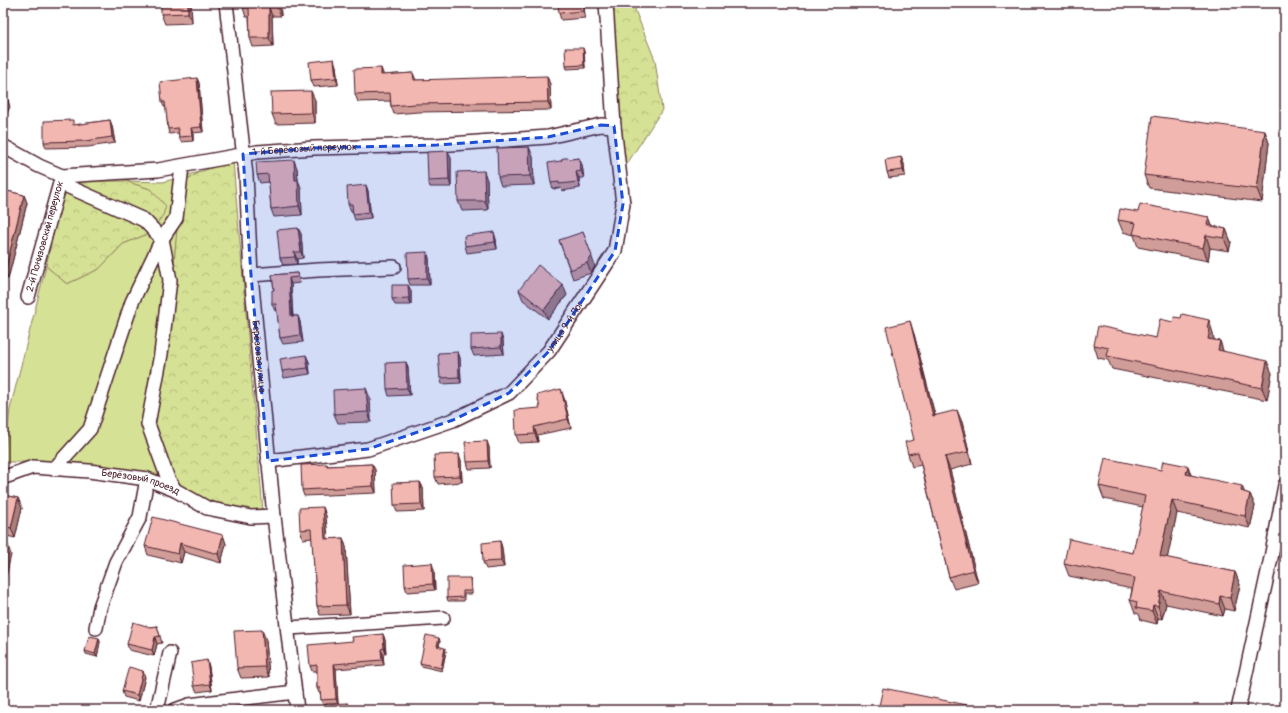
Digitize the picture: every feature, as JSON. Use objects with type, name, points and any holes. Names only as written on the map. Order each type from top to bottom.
[{"type":"street","name":"Берёзовая улица","points":[[226,3],[243,154],[251,275],[268,461],[297,710]]},
{"type":"street","name":"улица 9-й Лог","points":[[268,461],[368,449],[453,420],[509,392],[549,351],[614,251],[623,204],[614,126],[606,3]]},
{"type":"street","name":"1-й Берёзовый переулок","points":[[3,146],[61,179],[182,166],[243,154],[314,148],[437,145],[548,137],[601,125],[614,126]]},
{"type":"street","points":[[54,469],[90,429],[132,302],[162,240],[176,218],[182,166]]},
{"type":"street","points":[[61,179],[144,220],[162,240],[170,280],[160,354],[148,424],[168,479],[175,490]]},
{"type":"street","name":"2-й Понизовский переулок","points":[[28,297],[61,179]]},
{"type":"street","points":[[251,275],[318,270],[394,267]]},
{"type":"street","name":"Берёзовый проезд","points":[[4,478],[33,467],[147,479],[175,490],[207,508],[251,517],[274,516]]},
{"type":"street","points":[[96,628],[100,607],[116,562],[140,517],[147,479]]},
{"type":"street","points":[[1238,710],[1271,558],[1285,485]]},
{"type":"street","points":[[288,628],[443,618]]},
{"type":"street","points":[[157,710],[170,653]]},
{"type":"street","points":[[175,710],[189,705],[294,692]]},
{"type":"highlighted area","points":[[601,125],[614,126],[623,204],[615,251],[549,351],[509,393],[453,420],[368,449],[268,461],[251,275],[243,154],[314,148],[437,145],[548,137]]},
{"type":"green space","points":[[614,3],[636,3],[635,10],[655,60],[662,110],[623,170],[611,17]]},
{"type":"green space","points":[[233,161],[263,511],[251,515],[204,501],[185,491],[167,465],[152,429],[169,335],[179,206],[184,183],[199,172]]},
{"type":"green space","points":[[199,172],[184,183],[175,251],[169,335],[185,491],[92,465],[53,462],[3,462],[10,409],[46,266],[67,284],[99,269],[123,244],[150,233],[150,189],[124,181],[163,182]]},
{"type":"green space","points":[[76,181],[125,181],[150,189],[166,206],[163,215],[150,233],[123,244],[99,269],[67,284],[46,266],[62,195]]},
{"type":"building","points":[[161,3],[188,3],[188,13],[161,14]]},
{"type":"building","points":[[243,3],[277,3],[277,7],[269,7],[269,38],[250,38],[249,8],[243,8]]},
{"type":"building","points":[[558,3],[582,3],[583,11],[559,13]]},
{"type":"building","points":[[565,48],[583,48],[584,65],[566,66]]},
{"type":"building","points":[[334,59],[336,78],[311,80],[309,62]]},
{"type":"building","points":[[381,68],[381,75],[413,73],[414,80],[547,76],[548,102],[415,104],[391,106],[390,93],[355,94],[354,69]]},
{"type":"building","points":[[197,78],[201,127],[191,128],[192,136],[179,137],[178,128],[168,129],[165,102],[162,102],[160,82]]},
{"type":"building","points":[[311,91],[312,113],[272,114],[271,92]]},
{"type":"building","points":[[3,98],[8,100],[3,110]]},
{"type":"building","points":[[1152,116],[1265,131],[1257,189],[1144,175]]},
{"type":"building","points":[[73,120],[73,125],[110,120],[112,137],[85,141],[44,142],[44,121]]},
{"type":"building","points":[[529,147],[530,176],[498,177],[497,148]]},
{"type":"building","points":[[448,151],[449,180],[428,181],[427,152]]},
{"type":"building","points":[[901,157],[903,170],[887,172],[885,160]]},
{"type":"building","points":[[563,158],[579,158],[581,171],[576,172],[578,182],[559,184],[559,182],[551,183],[548,163],[561,161]]},
{"type":"building","points":[[294,160],[295,180],[298,180],[299,206],[271,209],[268,174],[257,175],[256,162]]},
{"type":"building","points":[[484,171],[485,201],[458,201],[457,172]]},
{"type":"building","points":[[366,185],[369,212],[353,214],[352,204],[348,204],[347,187]]},
{"type":"building","points":[[3,190],[24,195],[5,271],[3,270]]},
{"type":"building","points":[[1140,204],[1209,217],[1207,225],[1226,229],[1224,238],[1206,235],[1203,248],[1133,234],[1136,223],[1118,220],[1120,209],[1138,212]]},
{"type":"building","points":[[298,228],[301,252],[294,252],[295,257],[280,258],[277,230]]},
{"type":"building","points":[[494,232],[495,242],[465,246],[464,236]]},
{"type":"building","points":[[583,232],[592,256],[587,263],[570,270],[559,240]]},
{"type":"building","points":[[427,252],[427,278],[408,279],[407,253]]},
{"type":"building","points":[[538,265],[563,285],[544,310],[519,290]]},
{"type":"building","points":[[297,273],[298,277],[289,278],[291,316],[298,316],[300,335],[280,338],[276,304],[272,304],[272,290],[274,290],[272,275]]},
{"type":"building","points":[[392,285],[408,285],[409,298],[392,299]]},
{"type":"building","points":[[1182,314],[1209,320],[1207,328],[1210,329],[1208,339],[1220,341],[1218,350],[1267,361],[1262,388],[1107,356],[1109,348],[1094,345],[1098,326],[1156,338],[1160,319],[1173,322],[1174,317],[1181,318]]},
{"type":"building","points":[[910,321],[933,416],[957,410],[968,452],[945,457],[973,570],[949,577],[918,452],[908,454],[905,442],[914,440],[886,327]]},
{"type":"building","points":[[501,334],[501,347],[471,349],[471,335]]},
{"type":"building","points":[[458,352],[459,377],[440,378],[438,353]]},
{"type":"building","points":[[306,355],[308,368],[282,371],[280,359]]},
{"type":"building","points":[[406,362],[407,388],[387,389],[386,363]]},
{"type":"building","points":[[366,388],[368,412],[334,414],[333,390]]},
{"type":"building","points":[[561,389],[568,419],[534,427],[535,434],[516,435],[515,410],[540,408],[537,395]]},
{"type":"building","points":[[487,441],[488,461],[467,462],[465,442]]},
{"type":"building","points":[[459,454],[460,476],[435,477],[434,455]]},
{"type":"building","points":[[1105,458],[1161,470],[1163,461],[1188,466],[1186,474],[1242,486],[1241,491],[1250,494],[1245,516],[1172,500],[1160,556],[1235,572],[1230,598],[1220,596],[1219,604],[1161,591],[1158,606],[1153,605],[1152,611],[1136,608],[1137,602],[1130,600],[1135,578],[1064,563],[1069,539],[1133,553],[1145,496],[1099,486]]},
{"type":"building","points":[[327,464],[327,466],[372,464],[373,486],[302,490],[301,465]]},
{"type":"building","points":[[420,482],[421,504],[394,505],[393,483]]},
{"type":"building","points":[[3,495],[18,498],[11,528],[3,526]]},
{"type":"building","points":[[323,507],[325,539],[343,538],[346,605],[317,606],[311,529],[300,530],[299,508]]},
{"type":"building","points":[[153,517],[223,535],[218,554],[180,543],[178,554],[145,546]]},
{"type":"building","points":[[500,541],[501,561],[483,562],[482,543]]},
{"type":"building","points":[[3,544],[8,545],[3,565]]},
{"type":"building","points":[[432,563],[433,584],[405,586],[404,565]]},
{"type":"building","points":[[447,578],[470,578],[471,591],[463,591],[463,597],[447,598]]},
{"type":"building","points":[[133,622],[150,627],[157,626],[160,636],[155,637],[152,650],[127,644]]},
{"type":"building","points":[[262,630],[265,667],[237,668],[234,631]]},
{"type":"building","points":[[383,634],[384,648],[381,649],[382,660],[334,664],[336,699],[321,700],[320,688],[317,688],[317,665],[310,666],[308,645],[353,641],[352,637]]},
{"type":"building","points":[[426,635],[439,638],[437,646],[445,648],[441,668],[420,663]]},
{"type":"building","points":[[89,636],[99,638],[95,654],[85,651]]},
{"type":"building","points":[[207,660],[210,684],[194,686],[191,663]]},
{"type":"building","points":[[129,667],[143,671],[137,695],[122,691]]},
{"type":"building","points":[[883,688],[972,706],[972,710],[878,710]]},
{"type":"building","points":[[348,703],[348,710],[327,710],[326,704]]}]
